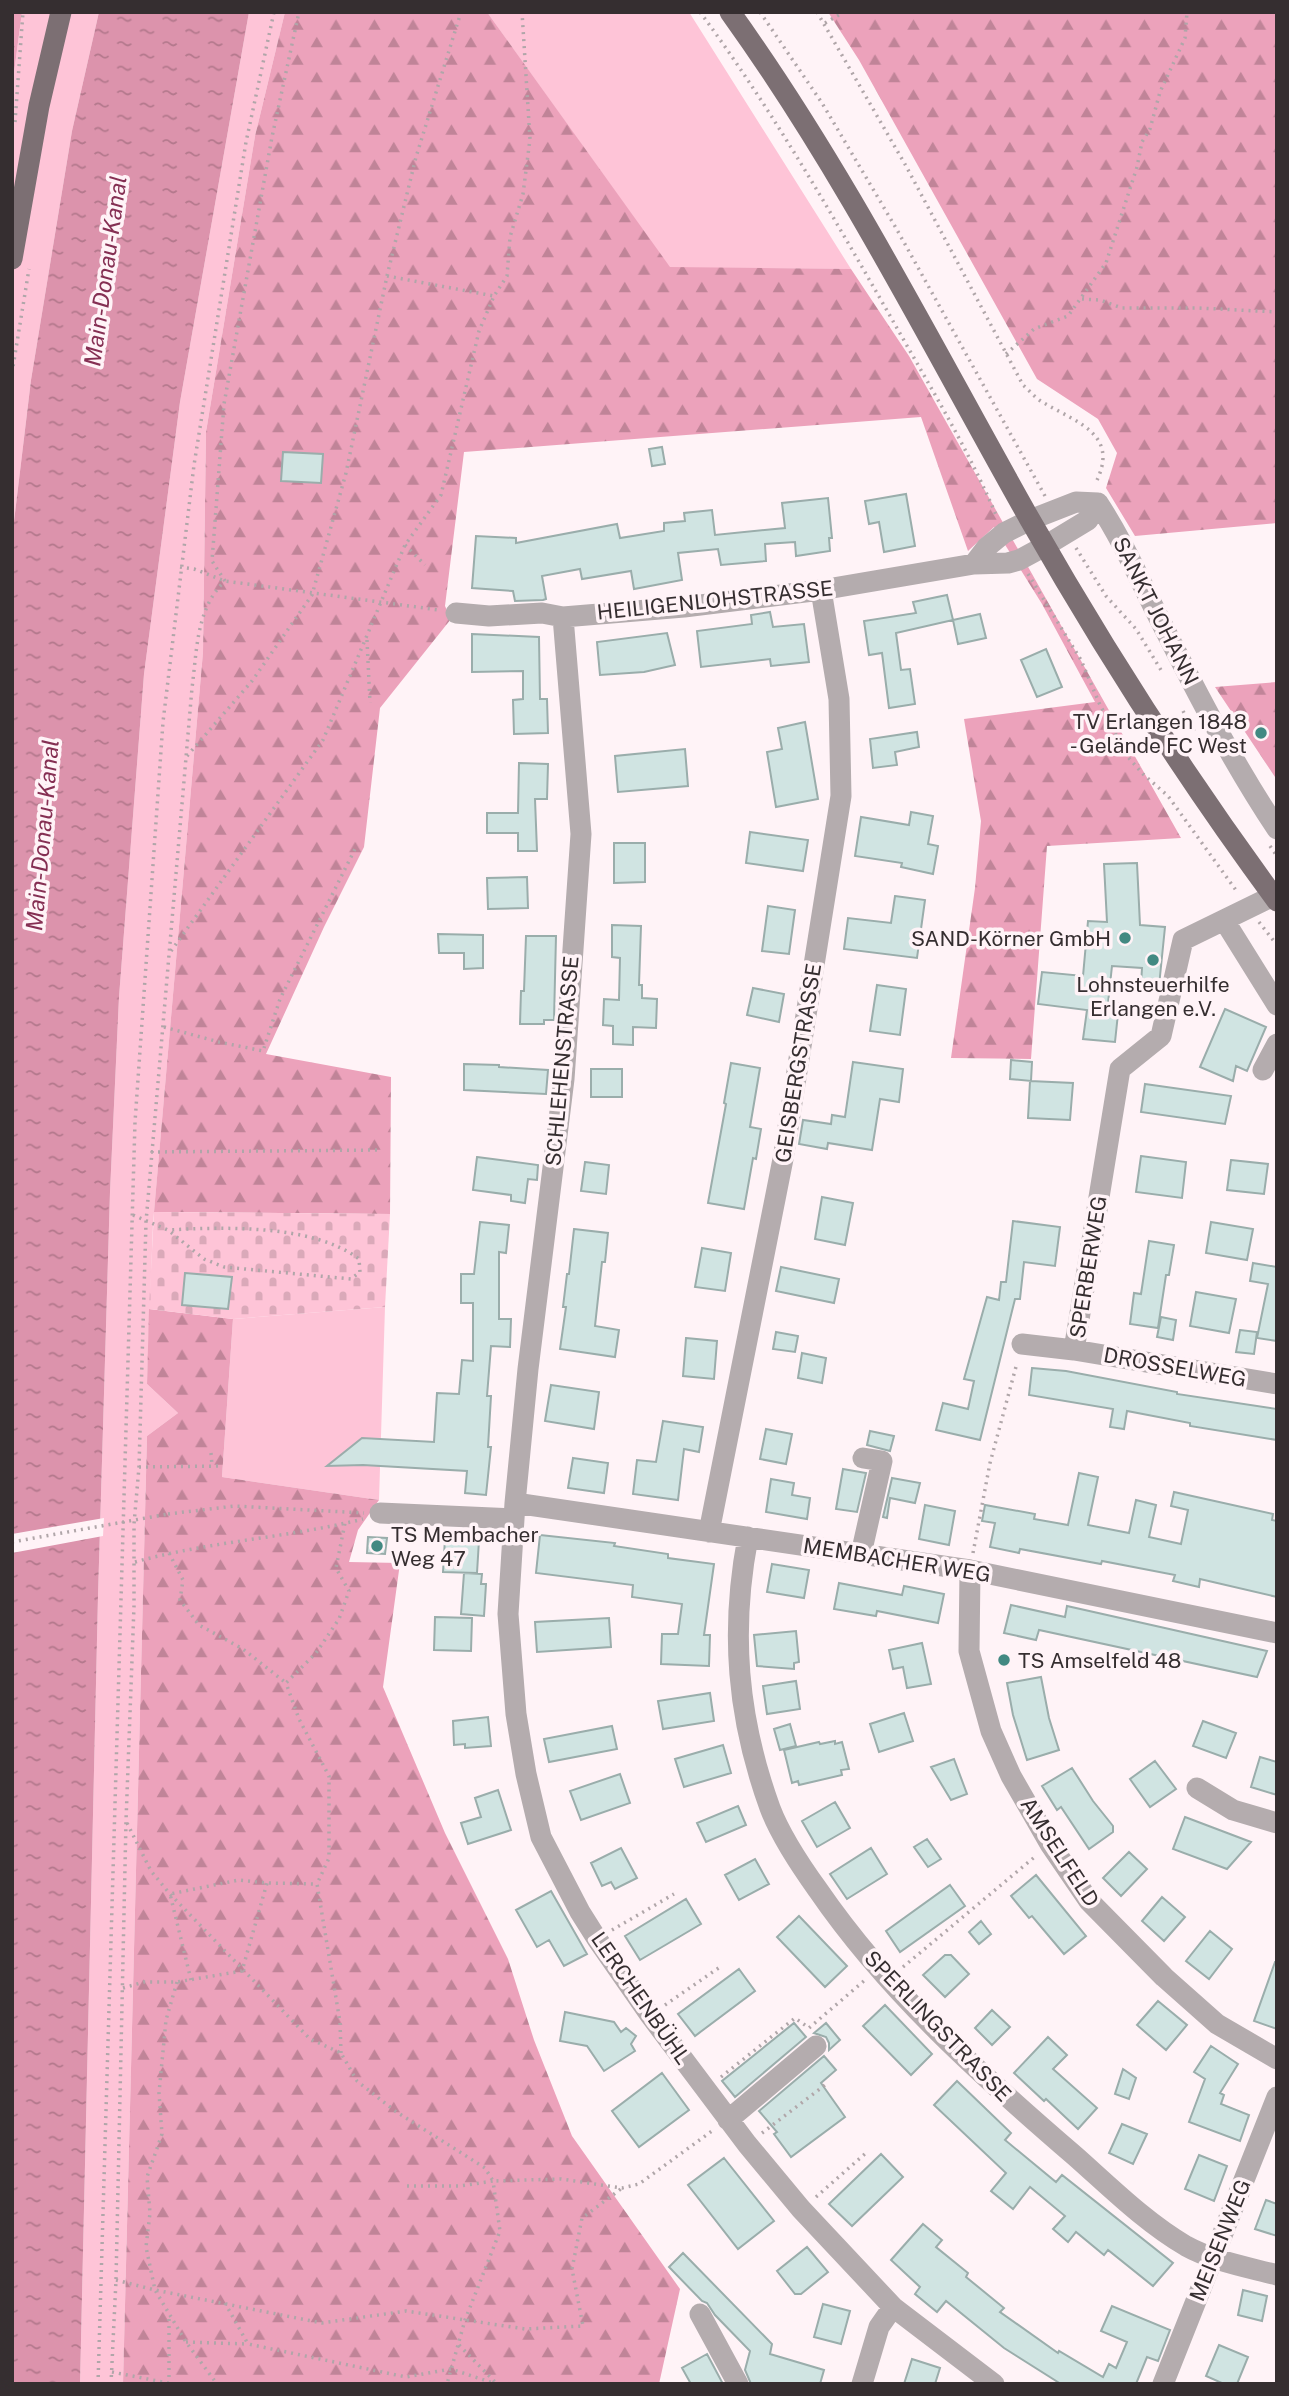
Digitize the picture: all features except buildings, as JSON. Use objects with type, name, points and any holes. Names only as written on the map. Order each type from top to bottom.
[{"type":"main road","points":[[39,106],[39,59],[46,12]]},
{"type":"main road","points":[[12,260],[39,106],[61,12]]},
{"type":"main road","points":[[730,12],[806,126],[855,206],[1045,546],[1150,717],[1275,898]]},
{"type":"street","points":[[974,564],[987,547],[1003,533],[1076,502],[1098,503]]},
{"type":"street","name":"SANKT JOHANN","points":[[1045,546],[1088,520],[1098,503],[1120,536],[1160,621],[1224,743],[1277,829]]},
{"type":"street","name":"HEILIGENLOHSTRASSE","points":[[456,613],[489,616],[542,613],[564,617],[684,607],[821,590],[974,564],[994,565],[1018,560],[1045,546]]},
{"type":"street","name":"GEISBERGSTRASSE","points":[[709,1532],[783,1159],[841,796],[839,699],[821,590]]},
{"type":"street","name":"SCHLEHENSTRASSE","points":[[514,1511],[528,1369],[564,1079],[580,834],[564,617]]},
{"type":"street","points":[[1275,898],[1224,920],[1277,1005]]},
{"type":"street","name":"SPERBERWEG","points":[[1022,1344],[1074,1350],[1120,1069],[1161,1036],[1183,940],[1224,920]]},
{"type":"street","points":[[1263,1070],[1277,1044]]},
{"type":"street","name":"DROSSELWEG","points":[[1074,1350],[1277,1384]]},
{"type":"street","points":[[861,1554],[882,1461],[863,1458]]},
{"type":"street","name":"MEMBACHER WEG","points":[[380,1513],[514,1511],[748,1537],[970,1570],[1277,1633]]},
{"type":"street","name":"LERCHENBÜHL","points":[[514,1511],[509,1614],[516,1714],[526,1774],[541,1837],[580,1912],[650,2015],[728,2120],[801,2209],[893,2307],[994,2384]]},
{"type":"street","name":"SPERLINGSTRASSE","points":[[748,1537],[740,1578],[736,1627],[740,1688],[752,1752],[771,1810],[799,1863],[833,1912],[883,1974],[1011,2101],[1140,2213],[1187,2246],[1214,2257],[1277,2275]]},
{"type":"street","name":"AMSELFELD","points":[[970,1570],[969,1651],[991,1731],[1011,1776],[1050,1844],[1088,1901],[1164,1977],[1217,2024],[1277,2059]]},
{"type":"street","points":[[1196,1788],[1233,1810],[1277,1823]]},
{"type":"street","points":[[728,2120],[816,2046]]},
{"type":"street","name":"MEISENWEG","points":[[1163,2384],[1277,2097]]},
{"type":"street","points":[[862,2384],[879,2327],[893,2307]]},
{"type":"street","points":[[700,2314],[738,2384]]},
{"type":"path","points":[[15,122],[23,12]]},
{"type":"path","points":[[99,2384],[135,1122],[163,722],[194,465],[246,142],[274,12]]},
{"type":"path","points":[[225,581],[212,562],[224,404],[272,137],[299,12]]},
{"type":"path","points":[[187,756],[252,681],[312,594],[346,473],[387,276],[416,157],[461,12]]},
{"type":"path","points":[[171,952],[323,740],[405,545],[441,495],[479,331],[494,296],[507,276],[510,237],[523,194],[530,139],[522,12]]},
{"type":"path","points":[[701,12],[823,198],[985,489],[1003,533]]},
{"type":"path","points":[[760,12],[821,103],[896,228],[1043,493]]},
{"type":"path","points":[[817,12],[906,166],[1023,385],[1041,402],[1083,424],[1094,433],[1101,444],[1100,474],[1094,486],[1098,503]]},
{"type":"path","points":[[825,23],[844,12]]},
{"type":"path","points":[[1006,354],[1034,329],[1068,316],[1107,263],[1137,167],[1142,142],[1150,129],[1160,92],[1185,38],[1187,12]]},
{"type":"path","points":[[387,276],[494,296]]},
{"type":"path","points":[[1082,299],[1100,300],[1122,308],[1277,312]]},
{"type":"path","points":[[1067,533],[1096,581],[1136,629],[1165,676]]},
{"type":"path","points":[[405,545],[425,565]]},
{"type":"path","points":[[1018,560],[1081,660],[1100,705],[1128,757],[1168,796],[1277,945]]},
{"type":"path","points":[[180,567],[194,569],[225,581],[456,613]]},
{"type":"path","points":[[111,2384],[116,2280],[134,1524],[139,1467],[146,1222],[192,688],[201,625],[207,604],[225,581]]},
{"type":"path","points":[[367,638],[370,703]]},
{"type":"path","points":[[1181,707],[1204,750]]},
{"type":"path","points":[[164,1027],[263,1051],[280,999],[357,845]]},
{"type":"path","points":[[151,1153],[379,1150]]},
{"type":"path","points":[[133,1216],[168,1230],[204,1259],[224,1267],[351,1279],[360,1272],[359,1259],[346,1249],[285,1231],[220,1227],[168,1230]]},
{"type":"path","points":[[970,1570],[990,1462],[1022,1344]]},
{"type":"path","points":[[211,1453],[212,1466]]},
{"type":"path","points":[[139,1467],[223,1466]]},
{"type":"path","points":[[12,1542],[168,1514],[235,1506],[380,1513]]},
{"type":"path","points":[[135,1562],[168,1553],[345,1523],[380,1513]]},
{"type":"path","points":[[123,1518],[134,1524]]},
{"type":"path","points":[[286,1683],[316,1653],[339,1619],[349,1591],[336,1568],[345,1523]]},
{"type":"path","points":[[168,1553],[183,1580],[180,1600],[200,1625],[243,1649],[286,1683],[299,1719],[329,1776],[329,1858],[317,1884],[340,2022],[341,2053],[357,2081],[394,2111],[485,2168],[493,2181],[500,2231],[465,2320],[447,2384]]},
{"type":"path","points":[[126,1821],[151,1871],[170,1894],[310,2039],[341,2053]]},
{"type":"path","points":[[706,2089],[795,2018],[809,2028],[1050,1844]]},
{"type":"path","points":[[170,1894],[239,1880],[317,1884]]},
{"type":"path","points":[[242,1971],[267,1883]]},
{"type":"path","points":[[170,1894],[191,1980]]},
{"type":"path","points":[[597,1939],[674,1894]]},
{"type":"path","points":[[650,2015],[720,1967]]},
{"type":"path","points":[[123,1988],[144,1982],[177,1983],[242,1971]]},
{"type":"path","points":[[177,1983],[166,2020],[159,2093],[162,2134],[147,2177],[150,2213],[146,2247],[155,2290],[186,2342],[216,2384]]},
{"type":"path","points":[[747,2144],[825,2085]]},
{"type":"path","points":[[407,2186],[460,2186],[493,2181],[561,2179],[622,2188],[639,2184],[728,2120]]},
{"type":"path","points":[[801,2209],[867,2152]]},
{"type":"path","points":[[116,2280],[278,2316],[322,2323],[406,2311],[525,2329],[583,2326],[572,2269],[582,2218],[622,2188]]},
{"type":"path","points":[[225,2303],[248,2344]]},
{"type":"path","points":[[112,2372],[170,2383],[169,2315]]},
{"type":"path","points":[[186,2342],[248,2344],[406,2377],[451,2369],[496,2384]]},
{"type":"path","points":[[458,2345],[496,2384]]},
{"type":"path","points":[[401,2384],[406,2377]]},
{"type":"green space","points":[[12,12],[22,12],[12,88]]},
{"type":"green space","points":[[22,12],[99,12],[72,131],[31,380],[12,538],[12,88]]},
{"type":"green space","points":[[249,12],[285,12],[255,136],[206,432],[203,652],[153,1224],[147,1384],[178,1413],[147,1436],[123,2384],[80,2384],[98,1596],[110,1192],[119,997],[144,674],[180,402]]},
{"type":"green space","points":[[285,12],[487,12],[670,267],[851,269],[909,356],[1181,838],[1047,846],[1031,1059],[951,1058],[975,888],[981,821],[964,719],[1095,702],[1042,604],[994,527],[968,551],[921,417],[464,452],[445,606],[451,619],[380,708],[364,847],[266,1054],[391,1077],[390,1214],[154,1212],[203,652],[206,432],[255,136]]},
{"type":"green space","points":[[487,12],[689,12],[851,269],[670,268]]},
{"type":"green space","points":[[828,12],[1277,12],[1277,523],[1135,536],[1106,488],[1117,453],[1098,419],[1037,379],[859,60]]},
{"type":"green space","name":"TV Erlangen 1848 - Gelände FC West","points":[[1277,682],[1277,780],[1215,687]]},
{"type":"green space","points":[[154,1212],[390,1214],[385,1307],[233,1319],[149,1309]]},
{"type":"green space","points":[[385,1307],[379,1500],[222,1477],[233,1319]]},
{"type":"green space","points":[[149,1309],[233,1319],[222,1477],[379,1500],[358,1530],[349,1562],[400,1563],[383,1687],[445,1833],[508,1959],[534,2040],[572,2136],[680,2289],[659,2384],[123,2384],[147,1436],[178,1413],[147,1384]]},
{"type":"water","name":"Main-Donau-Kanal","points":[[99,12],[249,12],[180,402],[144,674],[119,997],[110,1192],[98,1596],[80,2384],[12,2384],[12,538],[31,380],[72,131]]},
{"type":"pier","points":[[104,1518],[103,1536],[12,1553],[12,1534]]},
{"type":"place","name":"TV Erlangen 1848 - Gelände FC West","points":[[1261,733]]},
{"type":"place","name":"SAND-Körner GmbH","points":[[1125,938]]},
{"type":"place","name":"Lohnsteuerhilfe Erlangen e.V.","points":[[1153,960]]},
{"type":"place","name":"TS Membacher Weg 47","points":[[377,1546]]},
{"type":"place","name":"TS Amselfeld 48","points":[[1004,1660]]}]
